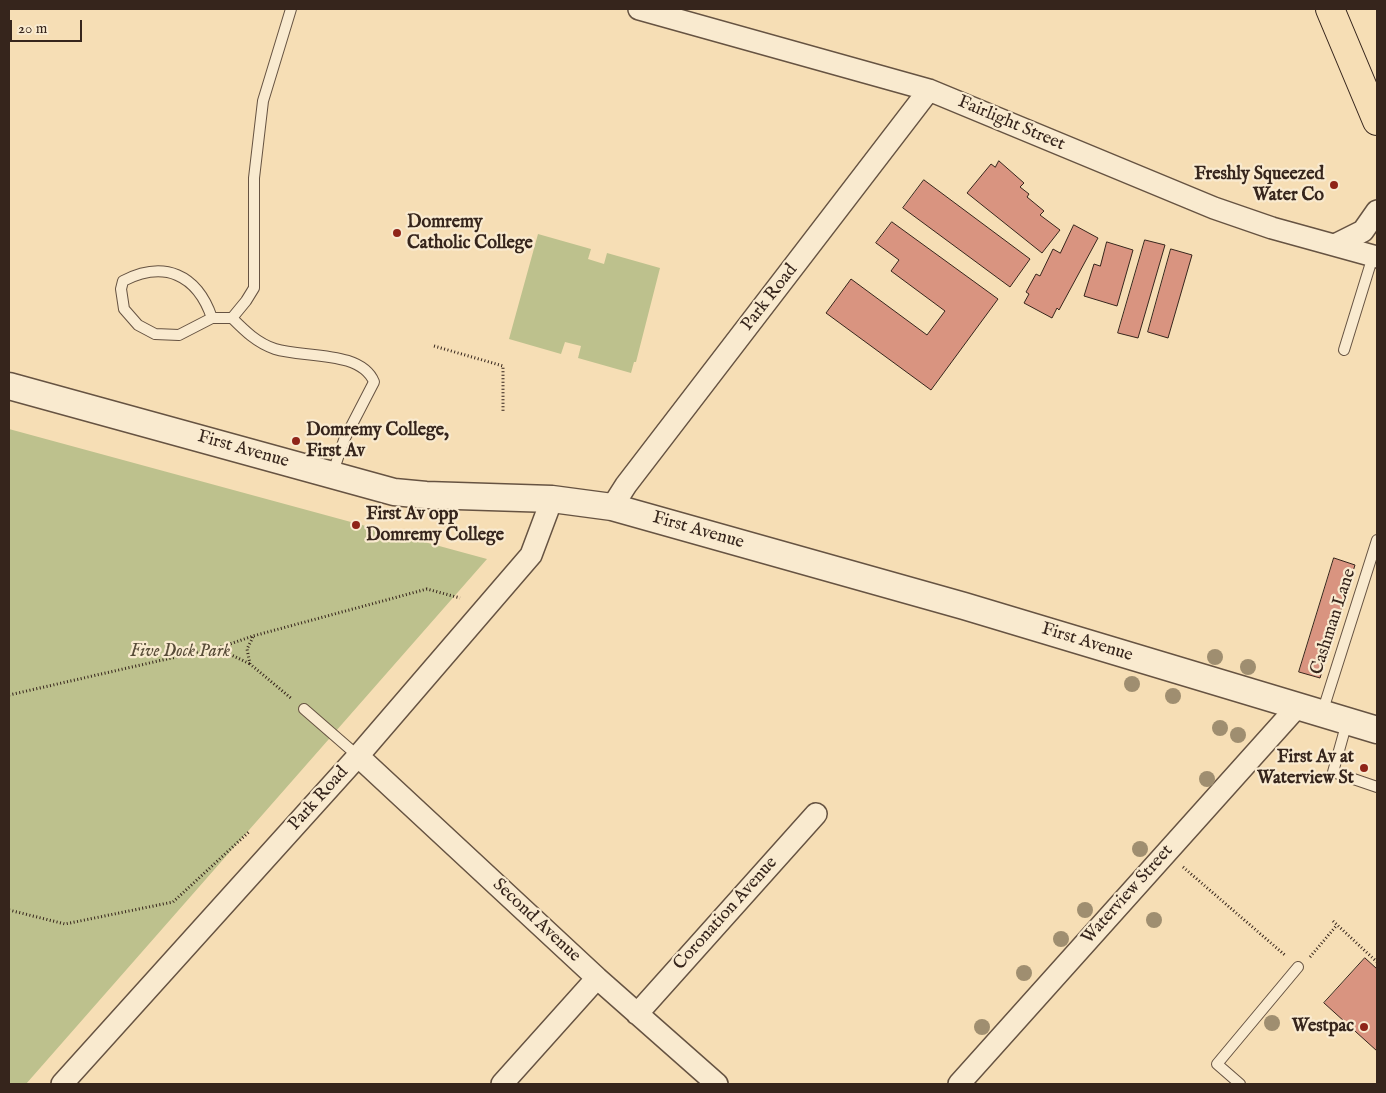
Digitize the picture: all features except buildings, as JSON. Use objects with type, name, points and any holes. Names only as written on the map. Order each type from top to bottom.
[{"type":"main road","points":[[1330,9],[1377,121]]},
{"type":"street","name":"Fairlight Street","points":[[639,9],[929,90],[1214,208],[1272,228],[1375,256]]},
{"type":"street","name":"Park Road","points":[[612,507],[626,485],[929,90]]},
{"type":"street","points":[[1335,246],[1362,231],[1377,211]]},
{"type":"street","name":"First Avenue","points":[[9,386],[394,492],[426,495],[552,499],[612,507],[964,606],[1377,730]]},
{"type":"street","name":"Park Road","points":[[62,1084],[358,756],[531,555],[552,499]]},
{"type":"street","name":"Waterview Street","points":[[960,1084],[1297,707]]},
{"type":"street","name":"Second Avenue","points":[[358,756],[597,978],[717,1084]]},
{"type":"street","name":"Coronation Avenue","points":[[637,1014],[816,814]]},
{"type":"street","points":[[502,1084],[597,978]]},
{"type":"lane","points":[[232,318],[246,302],[254,288],[254,178],[263,101],[291,9]]},
{"type":"lane","points":[[1344,350],[1375,256]]},
{"type":"lane","points":[[212,318],[198,288],[181,275],[162,271],[138,273],[123,281],[121,289],[124,309],[138,325],[155,334],[179,335],[212,318],[232,318],[253,338],[276,349],[354,363],[370,372],[374,382],[344,440],[332,476]]},
{"type":"lane","name":"Cashman Lane","points":[[1322,713],[1377,540]]},
{"type":"lane","points":[[304,709],[358,756]]},
{"type":"lane","points":[[1348,721],[1332,772],[1377,787]]},
{"type":"lane","points":[[1240,1084],[1217,1064],[1298,967]]},
{"type":"path","points":[[434,346],[502,366],[503,412]]},
{"type":"path","points":[[9,695],[217,648],[253,636],[427,589],[460,598]]},
{"type":"path","points":[[250,664],[247,649],[253,636]]},
{"type":"path","points":[[217,648],[250,664],[304,709]]},
{"type":"path","points":[[9,910],[65,924],[173,902],[250,831]]},
{"type":"path","points":[[1166,853],[1298,967],[1338,925]]},
{"type":"path","points":[[1333,921],[1377,962]]},
{"type":"green space","points":[[538,234],[591,249],[588,259],[604,264],[607,253],[660,268],[636,362],[634,362],[631,373],[578,358],[581,346],[565,342],[561,354],[509,339]]},
{"type":"green space","name":"Five Dock Park","points":[[9,429],[487,559],[26,1084],[9,1084]]},
{"type":"place","name":"Freshly Squeezed Water Co","points":[[1334,185]]},
{"type":"place","name":"Domremy Catholic College","points":[[397,233]]},
{"type":"place","name":"Domremy College, First Av","points":[[296,441]]},
{"type":"place","name":"First Av opp Domremy College","points":[[356,525]]},
{"type":"place","name":"First Av at Waterview St","points":[[1364,768]]},
{"type":"place","name":"Westpac","points":[[1364,1027]]}]
